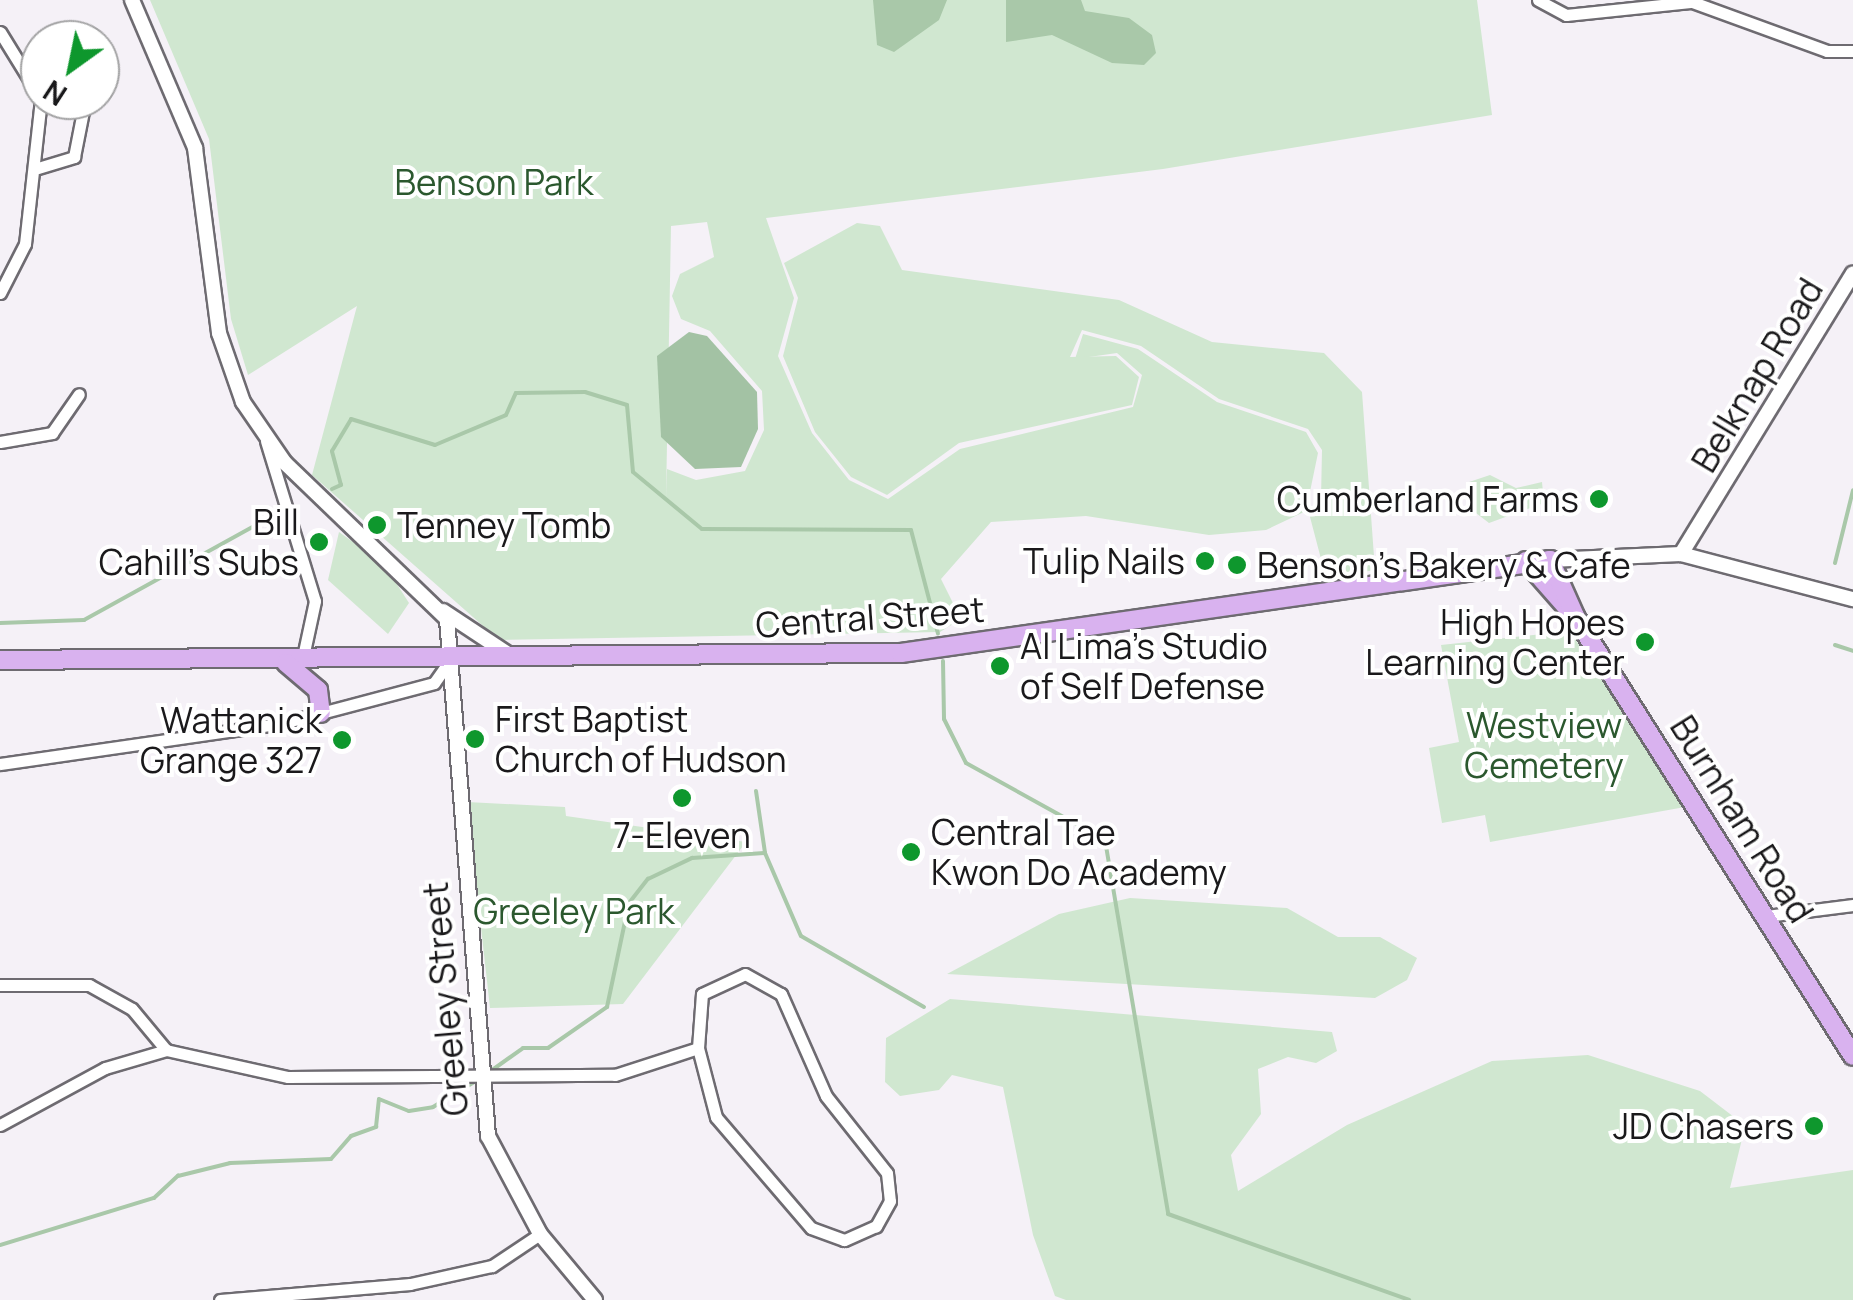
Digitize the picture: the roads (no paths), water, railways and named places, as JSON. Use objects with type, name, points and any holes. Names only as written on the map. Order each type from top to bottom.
[{"type":"main road","name":"Central Street","points":[[0,660],[293,663],[901,652],[1550,560]]},
{"type":"main road","name":"Burnham Road","points":[[1550,560],[1576,618],[1853,1056]]},
{"type":"main road","name":"Burnham Road","points":[[1526,561],[1576,618]]},
{"type":"main road","points":[[293,663],[312,682],[321,713]]},
{"type":"street","points":[[132,0],[195,148],[219,333],[266,441],[315,602],[293,663]]},
{"type":"street","points":[[1538,0],[1566,15],[1689,1],[1828,52],[1853,50]]},
{"type":"street","points":[[0,32],[20,65]]},
{"type":"street","points":[[0,294],[21,260],[38,168],[39,120]]},
{"type":"street","points":[[38,168],[74,157],[80,120]]},
{"type":"street","name":"Belknap Road","points":[[1681,554],[1853,273]]},
{"type":"street","points":[[0,442],[47,436],[79,394]]},
{"type":"street","points":[[266,441],[438,607],[518,659]]},
{"type":"street","name":"Central Street","points":[[1550,560],[1681,554],[1853,599]]},
{"type":"street","name":"Greeley Street","points":[[438,607],[450,660],[478,1080],[492,1148],[540,1234],[596,1300]]},
{"type":"street","points":[[0,764],[118,752],[321,713],[434,682],[450,660]]},
{"type":"street","points":[[1766,916],[1853,905]]},
{"type":"street","points":[[745,974],[777,988],[830,1103],[887,1173],[890,1201],[876,1226],[844,1240],[811,1228],[716,1117],[698,1048],[694,1014],[712,984],[745,974]]},
{"type":"street","points":[[0,986],[89,985],[132,1009],[166,1050]]},
{"type":"street","points":[[0,1126],[105,1068],[166,1050],[288,1077],[478,1080],[615,1076],[698,1048]]},
{"type":"street","points":[[220,1300],[410,1284],[492,1266],[540,1234]]},
{"type":"waterway","points":[[332,489],[341,485],[332,451],[351,419],[435,445],[506,415],[516,393],[585,392],[627,405],[633,472],[702,529],[911,530],[938,634]]},
{"type":"waterway","points":[[1835,563],[1853,490]]},
{"type":"waterway","points":[[0,623],[84,620],[278,513]]},
{"type":"waterway","points":[[1835,645],[1853,651]]},
{"type":"waterway","points":[[943,661],[944,719],[966,763],[1105,840],[1168,1214],[1409,1300]]},
{"type":"waterway","points":[[756,791],[765,853],[801,936],[924,1007]]},
{"type":"waterway","points":[[488,1073],[523,1048],[548,1048],[607,1007],[629,903],[648,879],[692,858],[765,853]]},
{"type":"waterway","points":[[0,1245],[154,1198],[178,1176],[230,1163],[331,1159],[351,1136],[376,1127],[379,1099],[409,1111],[433,1107],[476,1081]]},
{"type":"place","name":"Cumberland Farms","points":[[1599,499]]},
{"type":"place","name":"Tenney Tomb","points":[[377,525]]},
{"type":"place","name":"Bill Cahill's Subs","points":[[319,542]]},
{"type":"place","name":"Tulip Nails","points":[[1205,561]]},
{"type":"place","name":"Benson's Bakery & Cafe","points":[[1237,565]]},
{"type":"place","name":"High Hopes Learning Center","points":[[1645,642]]},
{"type":"place","name":"Al Lima's Studio of Self Defense","points":[[1000,666]]},
{"type":"place","name":"First Baptist Church of Hudson","points":[[475,739]]},
{"type":"place","name":"Wattanick Grange 327","points":[[342,740]]},
{"type":"place","name":"7-Eleven","points":[[682,798]]},
{"type":"place","name":"Central Tae Kwon Do Academy","points":[[911,852]]},
{"type":"place","name":"JD Chasers","points":[[1814,1126]]},
{"type":"park label","name":"Benson Park","points":[[494,182]]},
{"type":"park label","name":"Westview Cemetery","points":[[1544,745]]},
{"type":"park label","name":"Greeley Park","points":[[574,911]]}]
